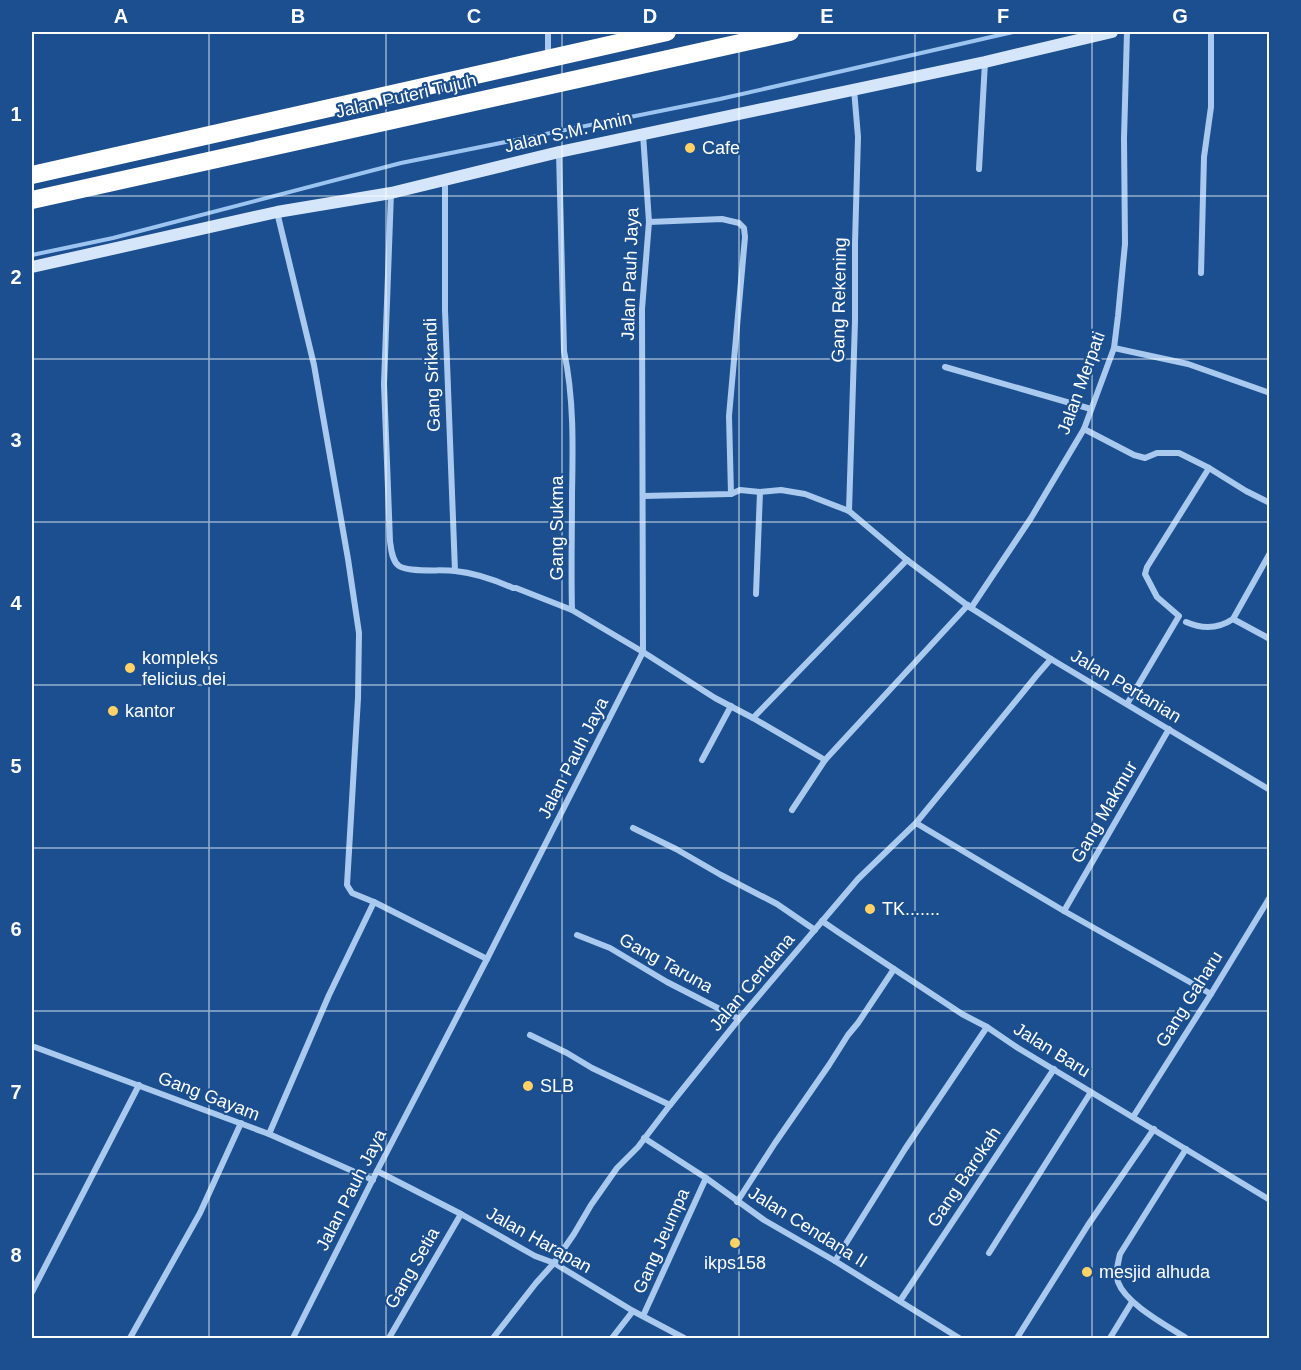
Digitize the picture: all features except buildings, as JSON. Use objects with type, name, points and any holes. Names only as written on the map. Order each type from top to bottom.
[{"type":"highway","name":"Jalan Puteri Tujuh","points":[[32,175],[667,32]]},
{"type":"highway","name":"Jalan Puteri Tujuh","points":[[32,200],[790,32]]},
{"type":"street","points":[[548,32],[548,58]]},
{"type":"street","name":"Jalan S.M. Amin","points":[[32,267],[277,212],[391,193],[559,152],[985,62],[1112,32]]},
{"type":"street","name":"Jalan Merpati","points":[[792,810],[825,760],[969,607],[1031,518],[1084,429],[1114,348],[1119,316],[1125,244],[1124,138],[1127,32]]},
{"type":"street","points":[[1201,273],[1204,157],[1211,107],[1211,32]]},
{"type":"street","points":[[979,169],[985,62]]},
{"type":"street","name":"Gang Rekening","points":[[849,511],[858,137],[854,89]]},
{"type":"street","name":"Jalan Pauh Jaya","points":[[293,1338],[643,651],[642,309],[649,222],[643,134]]},
{"type":"street","name":"Gang Sukma","points":[[559,152],[564,351],[570,379],[573,442],[572,610]]},
{"type":"street","name":"Gang Srikandi","points":[[445,179],[445,310],[455,571]]},
{"type":"street","points":[[391,193],[384,384],[390,541],[393,557],[399,566],[408,569],[455,571],[496,580],[572,610],[643,651],[715,698],[753,717],[825,760]]},
{"type":"street","points":[[277,212],[314,365],[359,633],[358,698],[347,885],[352,893],[487,959]]},
{"type":"street","points":[[649,222],[722,219],[740,223],[744,228],[729,416],[731,494]]},
{"type":"street","points":[[1114,348],[1188,364],[1269,390]]},
{"type":"street","points":[[945,367],[1091,409]]},
{"type":"street","points":[[1084,429],[1134,455],[1145,458],[1156,453],[1179,453],[1269,503]]},
{"type":"street","points":[[1127,704],[1179,616],[1157,597],[1144,574],[1209,468]]},
{"type":"street","name":"Jalan Pertanian","points":[[643,496],[731,494],[740,490],[760,492],[782,490],[805,494],[849,511],[907,560],[969,607],[1269,790]]},
{"type":"street","points":[[756,594],[760,492]]},
{"type":"street","points":[[1186,622],[1194,626],[1207,627],[1222,626],[1233,619],[1269,554]]},
{"type":"street","points":[[753,717],[907,560]]},
{"type":"street","points":[[1233,619],[1269,639]]},
{"type":"street","name":"Jalan Cendana","points":[[494,1338],[554,1263],[617,1168],[638,1147],[739,1019],[858,879],[916,823],[1051,659]]},
{"type":"street","points":[[702,760],[731,706]]},
{"type":"street","name":"Gang Makmur","points":[[1065,911],[1169,729]]},
{"type":"street","points":[[916,823],[1211,994]]},
{"type":"street","points":[[633,828],[777,904],[814,930]]},
{"type":"street","name":"Gang Gaharu","points":[[1132,1116],[1211,994],[1269,897]]},
{"type":"street","points":[[269,1134],[329,995],[374,902]]},
{"type":"street","name":"Jalan Baru","points":[[822,921],[962,1014],[987,1026],[1018,1048],[1269,1200]]},
{"type":"street","name":"Gang Taruna","points":[[577,935],[610,948],[695,998],[739,1019]]},
{"type":"street","points":[[737,1202],[894,969]]},
{"type":"street","points":[[835,1261],[905,1149],[987,1026]]},
{"type":"street","points":[[530,1035],[592,1068],[670,1104]]},
{"type":"street","name":"Gang Gayam","points":[[32,1046],[241,1123],[373,1179]]},
{"type":"street","name":"Gang Barokah","points":[[900,1301],[1054,1069]]},
{"type":"street","points":[[32,1292],[139,1085]]},
{"type":"street","points":[[989,1253],[1091,1092]]},
{"type":"street","points":[[130,1338],[200,1213],[241,1123]]},
{"type":"street","points":[[1017,1338],[1088,1225],[1154,1129]]},
{"type":"street","name":"Jalan Cendana II","points":[[644,1138],[706,1178],[764,1220],[959,1338]]},
{"type":"street","points":[[1186,1149],[1120,1254],[1117,1267],[1118,1282],[1132,1302],[1186,1338]]},
{"type":"street","name":"Jalan Harapan","points":[[377,1171],[462,1214],[535,1256],[554,1263],[633,1311],[684,1338]]},
{"type":"street","name":"Gang Jeumpa","points":[[643,1316],[706,1178]]},
{"type":"street","name":"Gang Setia","points":[[389,1338],[462,1214]]},
{"type":"street","points":[[1110,1338],[1132,1302]]},
{"type":"street","points":[[612,1338],[633,1311]]},
{"type":"waterway","points":[[32,255],[113,238],[401,163],[720,99],[1013,32]]},
{"type":"place","name":"Cafe","points":[[690,148]]},
{"type":"place","name":"kompleks felicius dei","points":[[130,668]]},
{"type":"place","name":"kantor","points":[[113,711]]},
{"type":"place","name":"TK.......","points":[[870,909]]},
{"type":"place","name":"SLB","points":[[528,1086]]},
{"type":"place","name":"ikps158","points":[[735,1243]]},
{"type":"place","name":"mesjid alhuda","points":[[1087,1272]]}]
